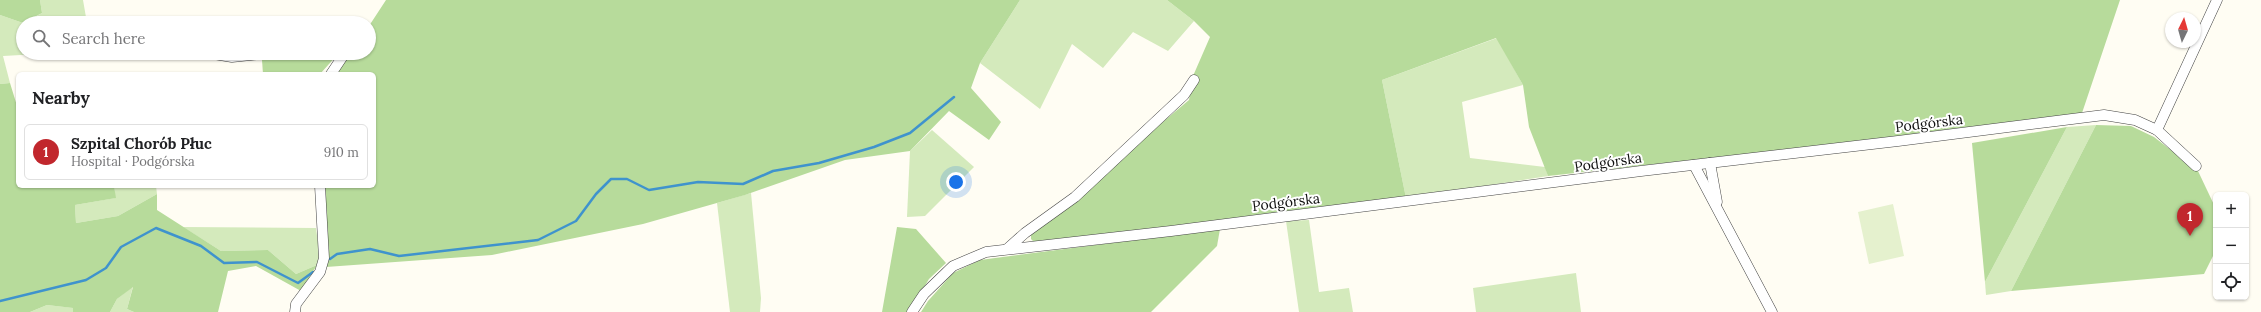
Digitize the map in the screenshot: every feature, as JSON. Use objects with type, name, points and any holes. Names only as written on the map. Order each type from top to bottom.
[{"type":"street","points":[[2157,130],[2217,0]]},
{"type":"street","points":[[332,72],[340,60]]},
{"type":"street","points":[[1006,249],[1024,232],[1075,197],[1184,95],[1194,80]]},
{"type":"street","name":"Podgórska","points":[[912,312],[924,294],[953,266],[986,252],[1171,231],[2104,115],[2135,120],[2157,130],[2196,166]]},
{"type":"street","points":[[1710,163],[1719,212]]},
{"type":"street","points":[[1694,165],[1772,312]]},
{"type":"street","points":[[295,312],[296,304],[320,272],[324,258],[321,232],[320,188]]},
{"type":"green space","points":[[0,0],[40,0],[42,13],[36,16],[16,16],[16,21],[0,15]]},
{"type":"green space","points":[[40,0],[83,0],[86,16],[37,16],[42,13]]},
{"type":"green space","points":[[386,0],[1020,0],[980,63],[971,88],[1001,122],[989,140],[949,111],[910,151],[845,160],[745,195],[643,224],[492,255],[326,267],[320,188],[376,188],[376,72],[333,72],[342,60],[376,60],[376,16]]},
{"type":"green space","points":[[1020,0],[1167,0],[1194,21],[1168,51],[1133,32],[1103,68],[1072,44],[1040,109],[980,63]]},
{"type":"green space","points":[[1167,0],[2120,0],[2082,113],[1972,129],[1548,176],[1529,127],[1523,85],[1496,38],[1382,80],[1406,198],[1036,244],[1031,239],[1031,233],[1189,100],[1193,76],[1210,37],[1194,21]]},
{"type":"green space","points":[[0,15],[16,21],[16,55],[3,56],[10,83],[0,84]]},
{"type":"green space","points":[[1497,38],[1523,85],[1462,102],[1470,158],[1545,167],[1548,176],[1406,198],[1382,80]]},
{"type":"green space","points":[[262,60],[333,60],[322,72],[263,72]]},
{"type":"green space","points":[[10,83],[16,102],[16,188],[114,188],[116,198],[75,205],[76,223],[118,216],[157,194],[157,210],[221,251],[268,250],[296,274],[317,265],[301,291],[256,266],[228,271],[218,312],[134,312],[127,309],[133,287],[117,299],[110,312],[73,312],[73,308],[47,305],[30,312],[0,312],[0,84]]},
{"type":"green space","points":[[2096,125],[2011,291],[1986,295],[1985,282],[2067,127]]},
{"type":"green space","points":[[2096,125],[2131,126],[2154,137],[2198,171],[2213,203],[2213,256],[2204,274],[2011,291]]},
{"type":"green space","points":[[2067,127],[1985,282],[1972,143]]},
{"type":"green space","points":[[932,130],[974,167],[925,216],[907,217],[910,151]]},
{"type":"green space","points":[[114,188],[156,188],[157,194],[118,216],[76,223],[75,205],[115,198]]},
{"type":"green space","points":[[751,193],[761,298],[760,312],[730,312],[717,203]]},
{"type":"green space","points":[[1893,204],[1904,256],[1869,264],[1858,212]]},
{"type":"green space","points":[[1309,220],[1319,292],[1349,288],[1353,312],[1299,312],[1286,221]]},
{"type":"green space","points":[[183,227],[316,228],[320,258],[317,265],[296,274],[268,250],[221,251]]},
{"type":"green space","points":[[897,227],[916,229],[946,263],[929,279],[909,312],[882,312]]},
{"type":"green space","points":[[1220,229],[1217,246],[1151,312],[921,312],[928,301],[953,273],[980,260]]},
{"type":"green space","points":[[1576,273],[1581,312],[1476,312],[1473,288]]},
{"type":"green space","points":[[133,286],[127,309],[134,312],[110,312],[117,299]]},
{"type":"green space","points":[[47,305],[74,308],[73,312],[30,312]]},
{"type":"waterway","points":[[330,259],[337,254],[370,249],[399,256],[538,240],[576,221],[596,194],[611,179],[627,179],[649,190],[698,182],[743,184],[773,171],[819,163],[874,147],[910,133],[954,97]]},
{"type":"waterway","points":[[0,301],[86,280],[106,268],[121,247],[156,228],[201,246],[224,263],[257,262],[298,283],[313,272]]},
{"type":"place","name":"Szpital Chorób Płuc","points":[[2190,236]]}]
